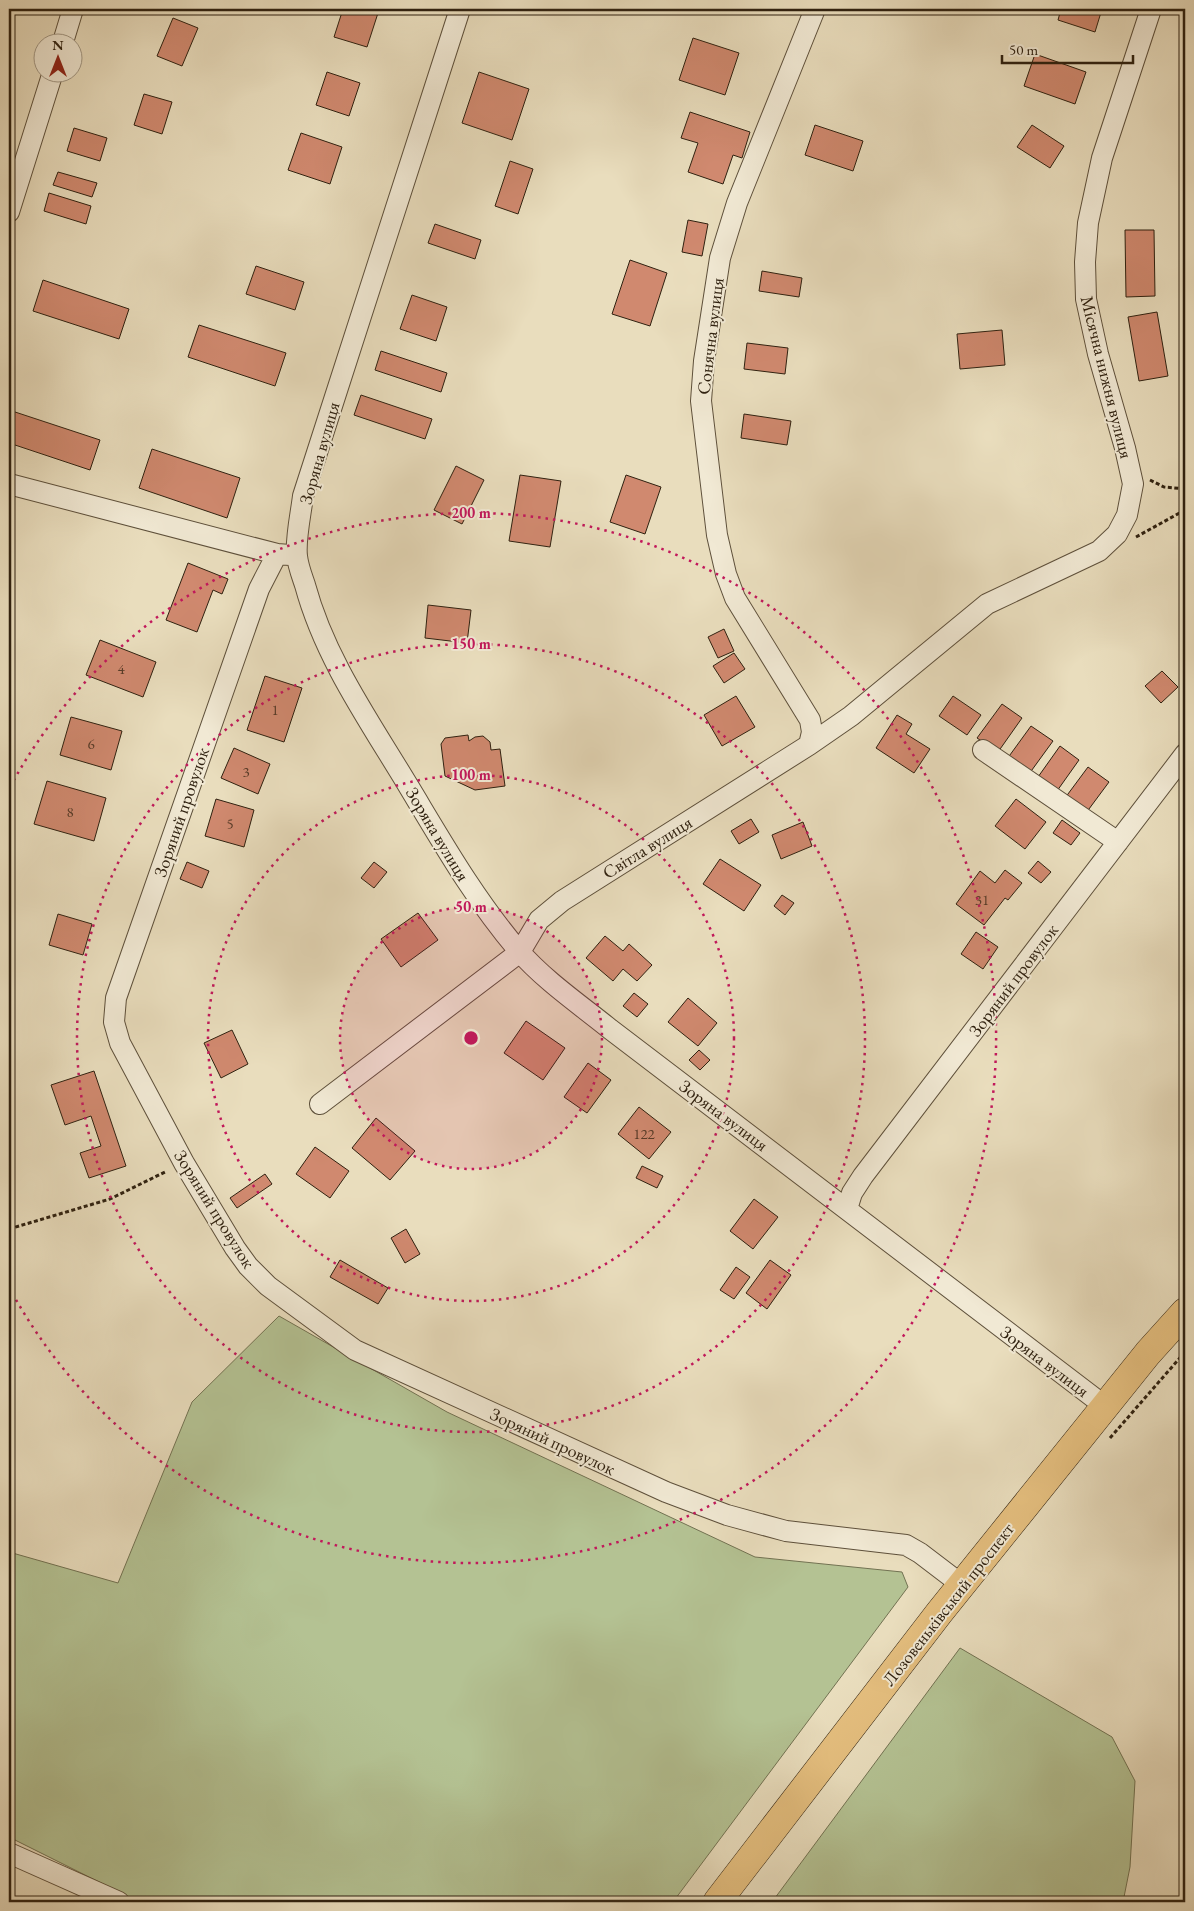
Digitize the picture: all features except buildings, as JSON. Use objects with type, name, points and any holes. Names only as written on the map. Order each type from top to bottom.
[{"type":"highway","name":"Лозовеньківський проспект","points":[[717,1902],[962,1585],[1148,1353],[1185,1312]]},
{"type":"street","points":[[65,32],[73,9]]},
{"type":"street","name":"Зоряна вулиця","points":[[460,9],[303,496],[287,555],[309,600],[321,633],[356,700],[441,842],[483,906],[520,952],[555,985],[596,1018],[1106,1407]]},
{"type":"street","name":"Сонячна вулиця","points":[[809,745],[812,732],[810,720],[735,598],[726,574],[717,535],[702,401],[704,361],[720,258],[737,203],[815,9]]},
{"type":"street","name":"Місячна нижня вулиця","points":[[1133,484],[1098,354],[1086,299],[1085,262],[1088,223],[1102,158],[1151,9]]},
{"type":"street","points":[[9,212],[50,82]]},
{"type":"street","points":[[9,484],[287,555]]},
{"type":"street","name":"Світла вулиця","points":[[320,1104],[520,952],[539,920],[562,901],[809,745],[851,716],[987,604],[1099,551],[1117,534],[1127,516],[1133,484]]},
{"type":"street","name":"Зоряний провулок","points":[[287,555],[259,589],[116,998],[114,1022],[120,1043],[184,1163],[235,1248],[248,1266],[268,1286],[355,1350],[666,1492],[727,1515],[786,1531],[906,1545],[920,1553],[962,1585]]},
{"type":"street","points":[[983,750],[1118,842]]},
{"type":"street","name":"Зоряний провулок","points":[[847,1209],[852,1193],[863,1176],[1185,754]]},
{"type":"street","points":[[9,1853],[119,1902]]},
{"type":"path","points":[[1129,464],[1139,475],[1164,487],[1185,489]]},
{"type":"path","points":[[1104,546],[1137,536],[1185,510]]},
{"type":"path","points":[[9,1229],[110,1199],[184,1163]]},
{"type":"green space","points":[[279,1316],[447,1412],[755,1557],[902,1572],[908,1587],[673,1902],[139,1902],[9,1837],[9,1552],[118,1583],[192,1402]]},
{"type":"green space","points":[[960,1648],[1112,1737],[1135,1781],[1130,1867],[1123,1902],[772,1902]]}]
